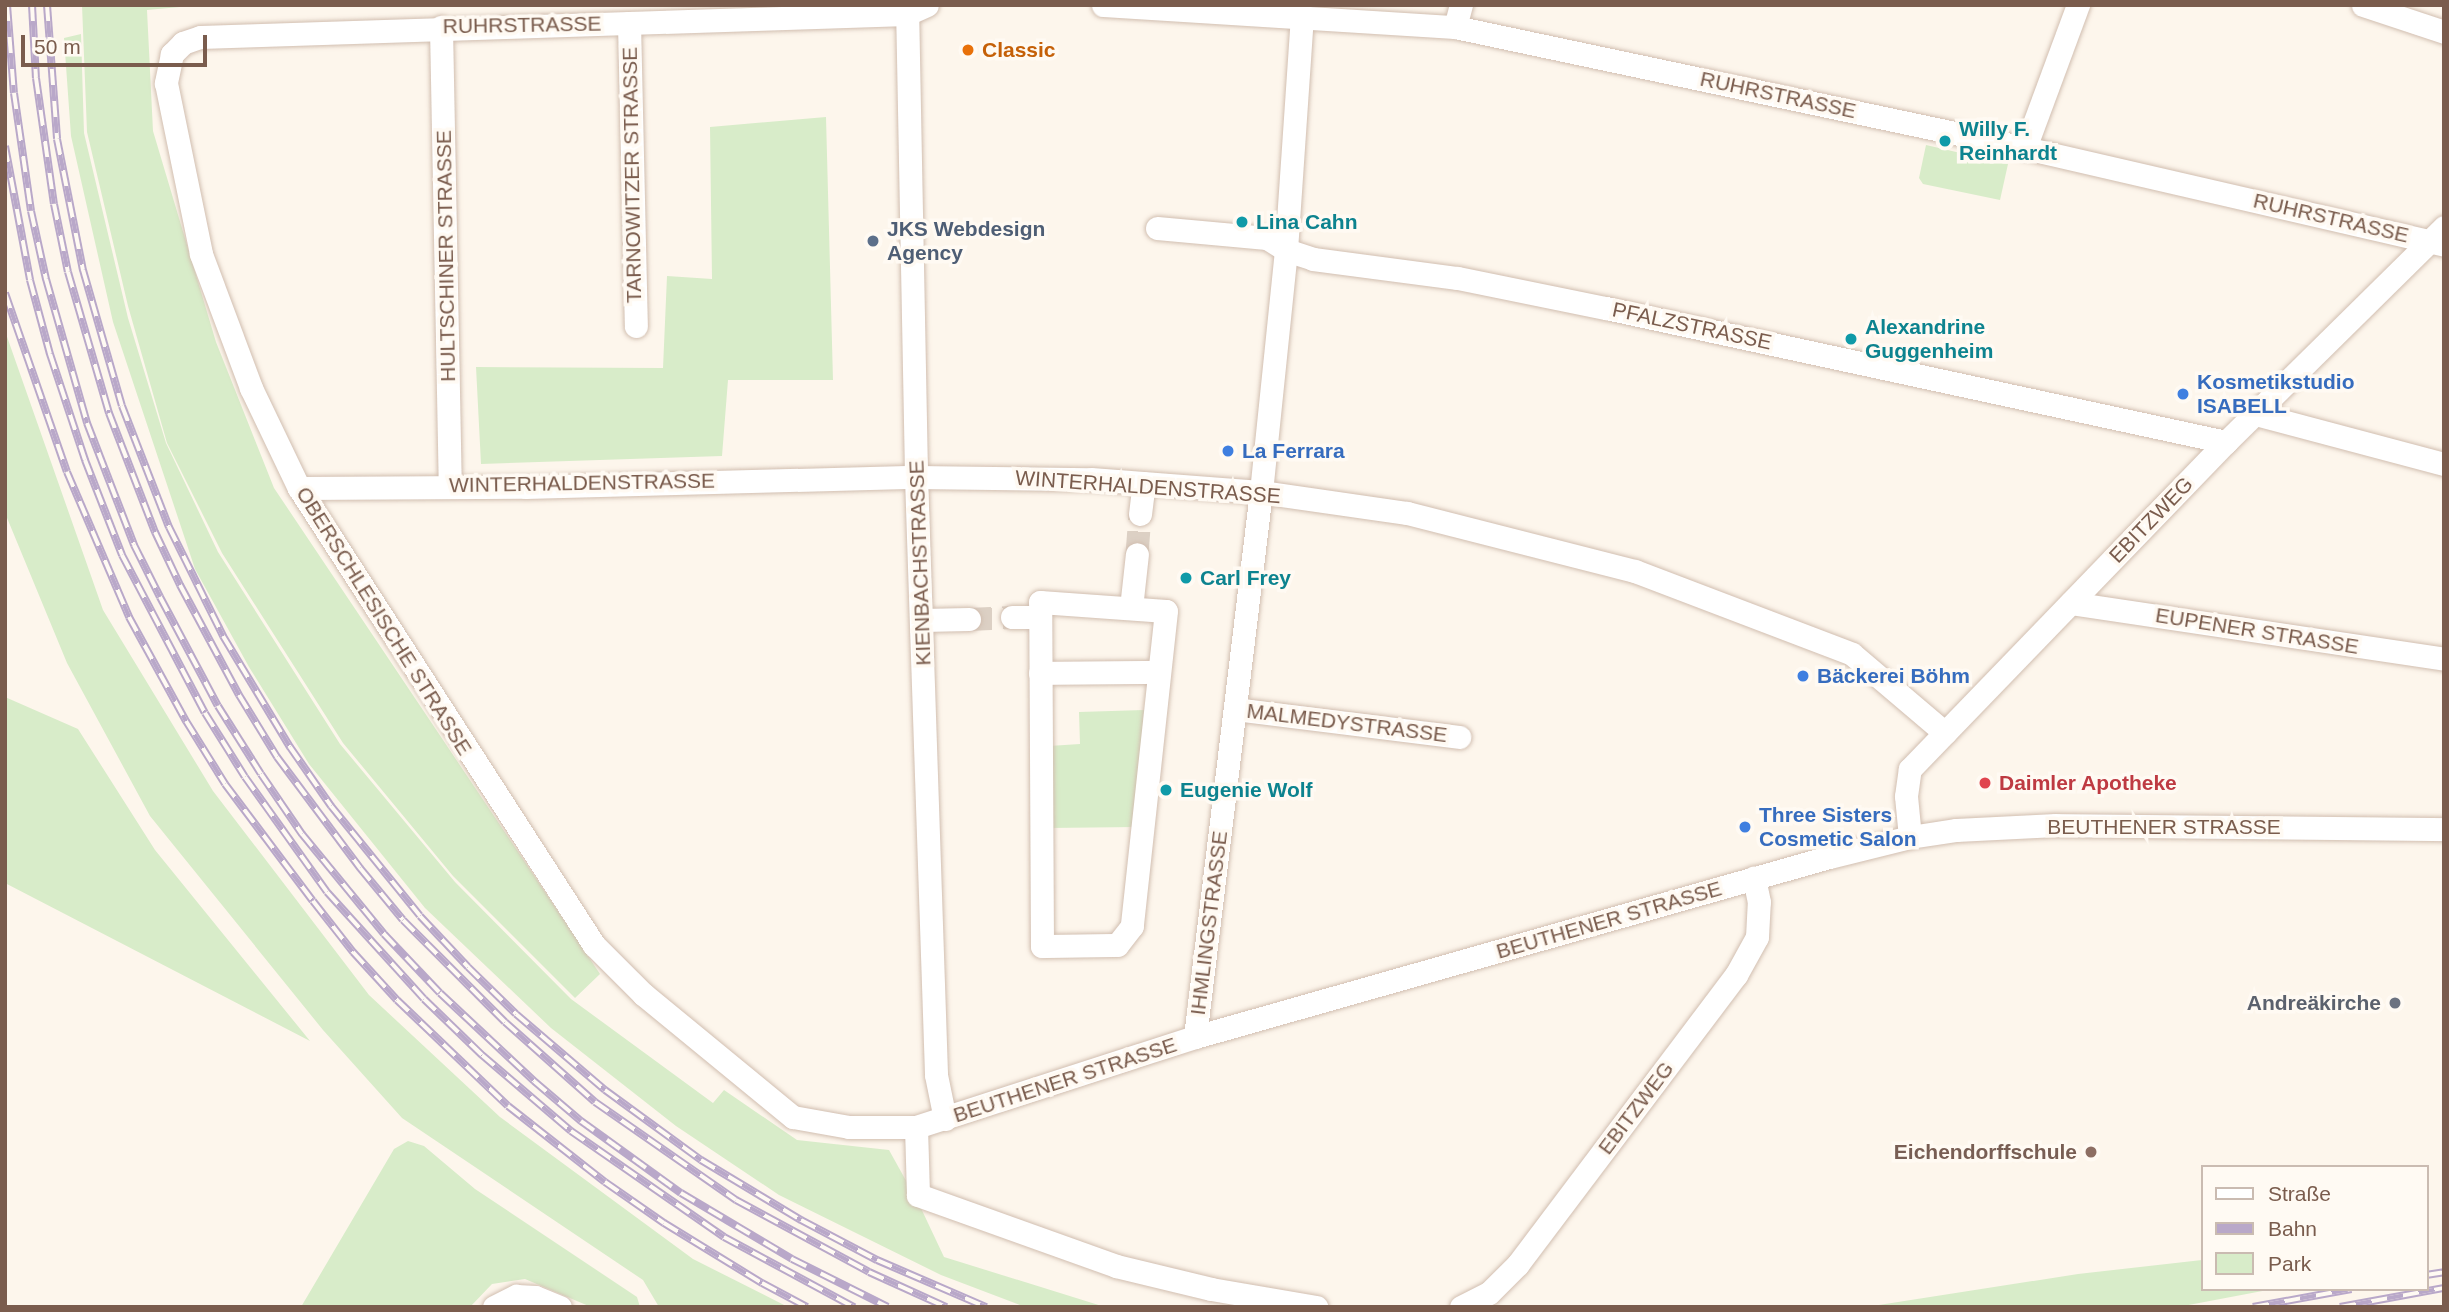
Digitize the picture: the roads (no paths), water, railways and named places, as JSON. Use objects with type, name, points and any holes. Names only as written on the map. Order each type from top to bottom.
[{"type":"street","name":"RUHRSTRASSE","points":[[1103,5],[1302,15],[1458,16],[2025,149],[2439,238]]},
{"type":"street","points":[[2025,149],[2078,5]]},
{"type":"street","points":[[2363,5],[2444,32]]},
{"type":"street","name":"RUHRSTRASSE","points":[[200,37],[441,27],[629,23],[914,8]]},
{"type":"street","name":"KIENBACHSTRASSE","points":[[914,8],[916,477],[936,1075],[945,1119]]},
{"type":"street","name":"IHMLINGSTRASSE","points":[[1195,1037],[1261,492],[1286,250],[1302,15]]},
{"type":"street","name":"TARNOWITZER STRASSE","points":[[629,23],[636,326]]},
{"type":"street","name":"HULTSCHINER STRASSE","points":[[441,27],[450,485]]},
{"type":"street","name":"OBERSCHLESISCHE STRASSE","points":[[200,37],[183,43],[172,54],[166,83],[201,254],[251,388],[299,488],[594,945],[643,994],[793,1117]]},
{"type":"street","name":"PFALZSTRASSE","points":[[1157,228],[1267,238],[1286,250],[1313,259],[1458,278],[2226,442]]},
{"type":"street","name":"EBITZWEG","points":[[1910,837],[1906,796],[1910,769],[2226,442],[2439,238]]},
{"type":"street","points":[[2256,414],[2444,464]]},
{"type":"street","name":"WINTERHALDENSTRASSE","points":[[299,488],[450,485],[525,488],[916,477],[1091,479],[1261,492],[1407,513],[1635,571],[1852,654],[1945,733]]},
{"type":"street","points":[[1140,514],[1144,483]]},
{"type":"street","points":[[1131,608],[1137,554]]},
{"type":"street","points":[[1040,602],[1131,608],[1166,611],[1132,926],[1116,945],[1042,946],[1040,602]]},
{"type":"street","name":"EUPENER STRASSE","points":[[2071,603],[2444,659]]},
{"type":"street","points":[[1012,617],[1040,617]]},
{"type":"street","points":[[922,620],[969,619]]},
{"type":"street","points":[[1041,673],[1159,672]]},
{"type":"street","name":"MALMEDYSTRASSE","points":[[1235,709],[1459,737]]},
{"type":"street","name":"BEUTHENER STRASSE","points":[[793,1117],[849,1127],[916,1127],[1195,1037],[1754,878],[1910,837],[1956,830],[2056,825],[2444,829]]},
{"type":"street","name":"EBITZWEG","points":[[1461,1307],[1489,1293],[1518,1264],[1736,975],[1757,937],[1759,902],[1754,878]]},
{"type":"street","points":[[916,1127],[918,1195],[1115,1266],[1211,1289],[1316,1307]]},
{"type":"street","points":[[494,1307],[516,1296],[535,1297],[560,1307]]},
{"type":"tunnel","points":[[1137,554],[1140,514]]},
{"type":"tunnel","points":[[969,619],[1012,617]]},
{"type":"railway","points":[[7,5],[14,93],[31,211],[46,279],[87,423],[134,545],[218,706],[261,774],[302,834],[384,934],[440,993],[581,1121],[681,1193],[792,1259],[888,1307]]},
{"type":"railway","points":[[32,5],[36,78],[54,204],[68,272],[109,413],[155,532],[180,585],[239,695],[277,757],[360,868],[403,920],[505,1022],[595,1102],[736,1200],[869,1272],[946,1307]]},
{"type":"railway","points":[[47,5],[57,139],[83,270],[122,406],[169,527],[223,636],[290,747],[331,806],[420,916],[468,967],[516,1014],[605,1090],[701,1160],[801,1220],[877,1260],[986,1307]]},
{"type":"railway","points":[[5,146],[30,280],[50,354],[85,460],[122,555],[205,713],[245,777],[327,892],[424,999],[482,1055],[571,1131],[724,1237],[854,1307]]},
{"type":"railway","points":[[5,293],[67,472],[129,617],[186,721],[225,784],[353,952],[397,1000],[508,1106],[605,1182],[664,1223],[807,1307]]},
{"type":"railway","points":[[2428,1275],[2444,1272]]},
{"type":"railway","points":[[2428,1291],[2444,1288]]},
{"type":"railway","points":[[2253,1307],[2340,1291]]},
{"type":"railway","points":[[2340,1307],[2428,1291]]},
{"type":"place","name":"Classic","points":[[968,50]]},
{"type":"place","name":"Willy F. Reinhardt","points":[[1945,141]]},
{"type":"place","name":"Lina Cahn","points":[[1242,222]]},
{"type":"place","name":"JKS Webdesign Agency","points":[[873,241]]},
{"type":"place","name":"Alexandrine Guggenheim","points":[[1851,339]]},
{"type":"place","name":"Kosmetikstudio ISABELL","points":[[2183,394]]},
{"type":"place","name":"La Ferrara","points":[[1228,451]]},
{"type":"place","name":"Carl Frey","points":[[1186,578]]},
{"type":"place","name":"Bäckerei Böhm","points":[[1803,676]]},
{"type":"place","name":"Daimler Apotheke","points":[[1985,783]]},
{"type":"place","name":"Eugenie Wolf","points":[[1166,790]]},
{"type":"place","name":"Three Sisters Cosmetic Salon","points":[[1745,827]]},
{"type":"place","name":"Andreäkirche","points":[[2395,1003]]},
{"type":"place","name":"Eichendorffschule","points":[[2091,1152]]}]
